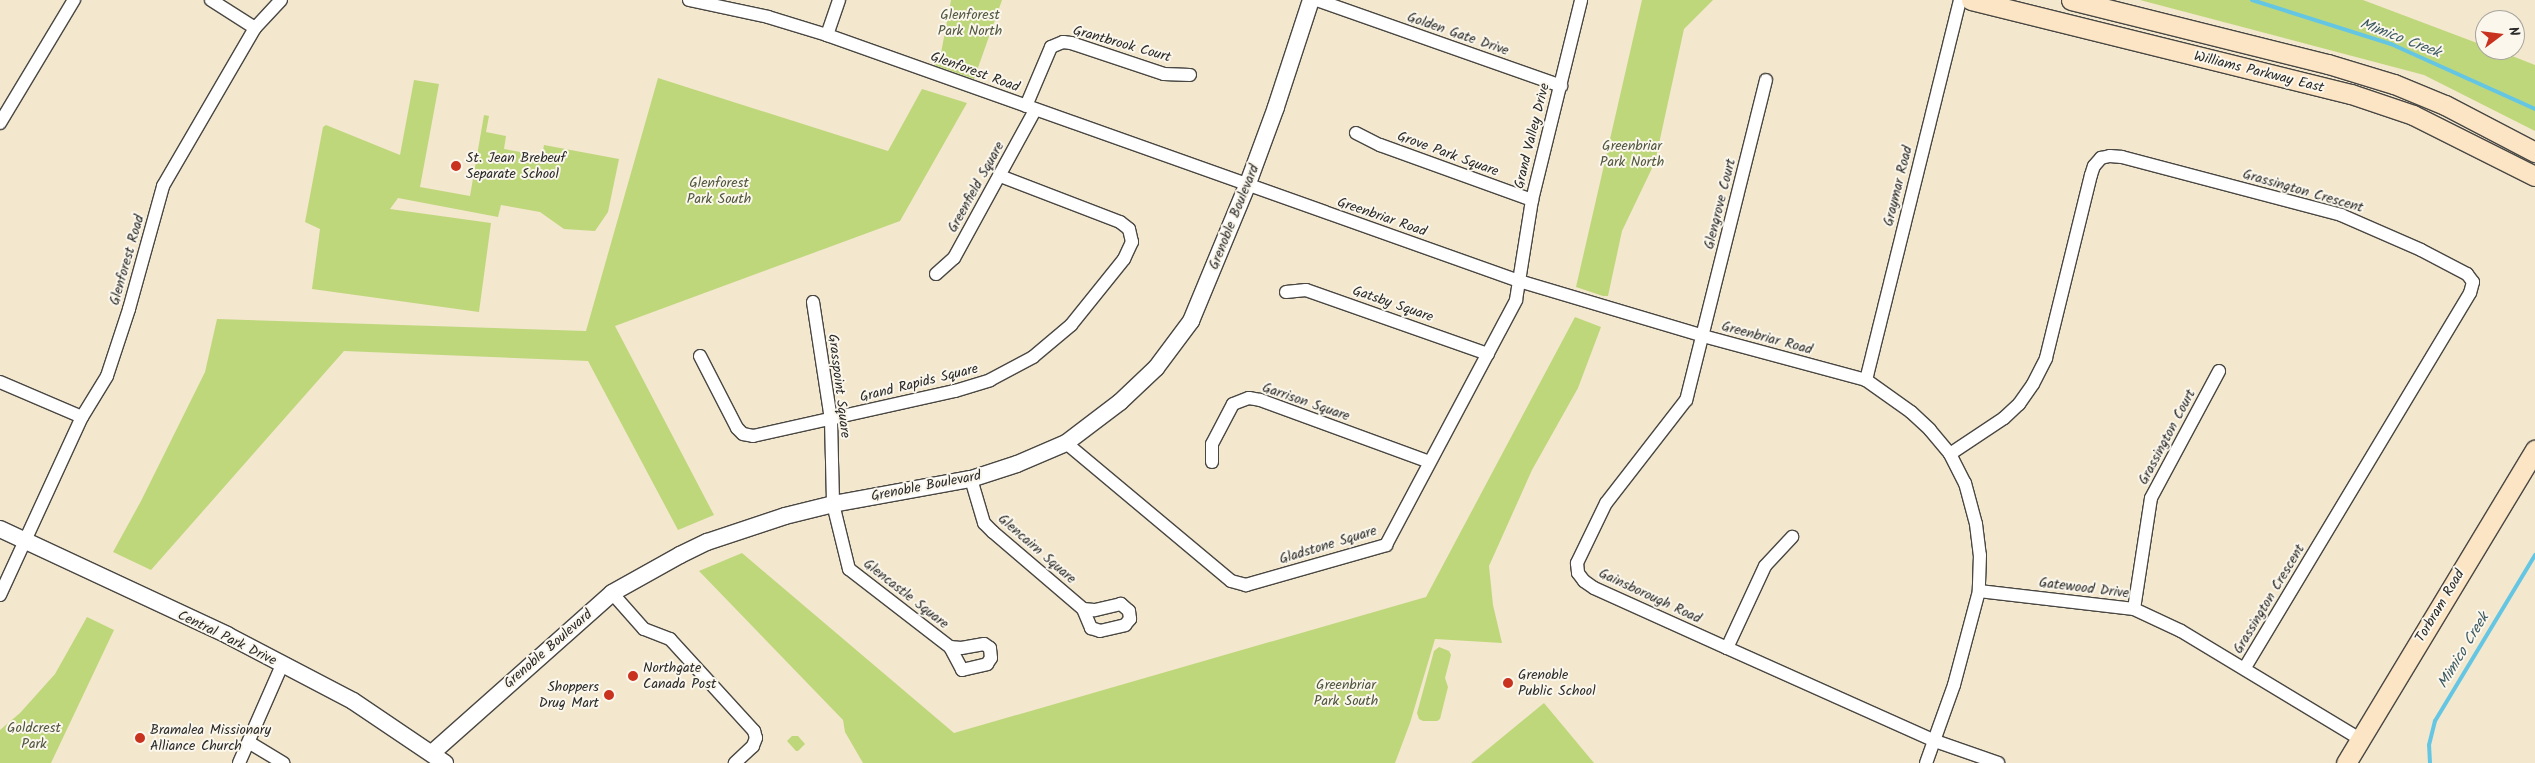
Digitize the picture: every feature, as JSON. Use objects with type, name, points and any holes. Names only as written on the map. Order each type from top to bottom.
[{"type":"main road","name":"Williams Parkway East","points":[[1971,0],[2352,94],[2413,115],[2535,176]]},
{"type":"main road","name":"Williams Parkway East","points":[[2071,0],[2328,64],[2394,84],[2445,104],[2535,152]]},
{"type":"main road","name":"Torbram Road","points":[[2346,763],[2535,450]]},
{"type":"street","points":[[0,122],[74,0]]},
{"type":"street","points":[[211,0],[255,28]]},
{"type":"street","name":"Glenforest Road","points":[[0,595],[82,418],[107,376],[129,310],[163,186],[255,28],[281,0]]},
{"type":"street","name":"Glenforest Road","points":[[689,0],[768,17],[827,35],[1247,186]]},
{"type":"street","points":[[827,35],[840,0]]},
{"type":"street","name":"Grenoble Boulevard","points":[[439,758],[612,593],[707,542],[785,516],[833,504],[971,479],[1017,464],[1066,443],[1120,402],[1156,368],[1191,321],[1247,186],[1276,109],[1311,0]]},
{"type":"street","name":"Golden Gate Drive","points":[[1317,0],[1561,86]]},
{"type":"street","name":"Grand Valley Drive","points":[[1519,281],[1532,200],[1581,0]]},
{"type":"street","name":"Graymar Road","points":[[1866,380],[1960,0]]},
{"type":"street","name":"Grantbrook Court","points":[[1030,108],[1051,47],[1063,42],[1164,74],[1190,75]]},
{"type":"street","name":"Glengrove Court","points":[[1703,336],[1766,80]]},
{"type":"street","name":"Greenfield Square","points":[[936,274],[954,258],[1000,176],[1030,108]]},
{"type":"street","name":"Grove Park Square","points":[[1356,133],[1380,145],[1532,200]]},
{"type":"street","name":"Grassington Crescent","points":[[1950,454],[2004,418],[2019,404],[2033,384],[2046,358],[2091,175],[2094,166],[2101,158],[2110,156],[2122,157],[2341,215],[2421,250],[2466,274],[2473,282],[2470,294],[2245,668]]},
{"type":"street","name":"Grand Rapids Square","points":[[700,356],[737,428],[743,434],[753,436],[955,391],[990,380],[1033,357],[1071,326],[1124,259],[1132,242],[1129,229],[1120,222],[1000,176]]},
{"type":"street","name":"Greenbriar Road","points":[[1247,186],[1519,281],[1703,336],[1866,380],[1911,412],[1930,430],[1950,454],[1965,482],[1976,524],[1980,556],[1979,591],[1954,685],[1926,763]]},
{"type":"street","name":"Gladstone Square","points":[[1066,443],[1215,570],[1231,581],[1246,585],[1386,545],[1516,300],[1519,281]]},
{"type":"street","name":"Gatsby Square","points":[[1286,292],[1306,290],[1488,354]]},
{"type":"street","name":"Grasspoint Square","points":[[813,302],[831,420],[833,504]]},
{"type":"street","name":"Gainsborough Road","points":[[1703,336],[1686,400],[1606,503],[1577,563],[1578,573],[1584,581],[1594,588],[1935,741],[1998,763]]},
{"type":"street","name":"Grassington Court","points":[[2134,609],[2151,498],[2219,370]]},
{"type":"street","points":[[0,382],[82,418]]},
{"type":"street","name":"Garrison Square","points":[[1212,462],[1212,444],[1233,404],[1249,398],[1260,400],[1429,462]]},
{"type":"street","name":"Glencairn Square","points":[[971,479],[984,523],[992,532],[1083,609]]},
{"type":"street","name":"Glencastle Square","points":[[833,504],[849,569],[950,647]]},
{"type":"street","name":"Central Park Drive","points":[[0,529],[227,635],[353,701],[439,758]]},
{"type":"street","points":[[1727,648],[1765,566],[1792,537]]},
{"type":"street","name":"Gatewood Drive","points":[[1979,591],[2134,609],[2181,631],[2360,739]]},
{"type":"street","points":[[612,593],[644,629],[670,639],[754,731],[756,738],[754,746],[735,763]]},
{"type":"street","points":[[239,763],[250,743],[282,664]]},
{"type":"street","points":[[250,743],[283,763]]},
{"type":"green space","name":"Glenforest Park North","points":[[951,0],[1002,0],[974,79],[934,65],[941,53]]},
{"type":"green space","name":"Greenbriar Park North","points":[[1642,0],[1713,0],[1684,29],[1655,162],[1622,231],[1608,296],[1603,296],[1576,287]]},
{"type":"green space","points":[[2140,0],[2363,0],[2475,42],[2475,60],[2522,60],[2535,65],[2535,131],[2424,75]]},
{"type":"green space","name":"Glenforest Park South","points":[[658,78],[888,151],[922,89],[967,103],[900,221],[615,326],[714,515],[678,530],[588,361],[344,351],[151,570],[113,552],[141,501],[205,372],[217,319],[586,331]]},
{"type":"green space","points":[[414,80],[439,84],[420,187],[470,196],[484,115],[489,116],[486,132],[506,136],[504,149],[542,156],[544,145],[619,159],[608,212],[595,231],[564,229],[540,212],[501,205],[498,217],[398,198],[390,209],[491,223],[479,312],[312,289],[320,229],[305,222],[323,127],[326,125],[400,155]]},
{"type":"green space","name":"Greenbriar Park South","points":[[1575,317],[1601,327],[1578,388],[1532,470],[1489,566],[1493,605],[1502,643],[1435,639],[1410,723],[1395,763],[863,763],[845,732],[843,720],[699,571],[742,553],[954,733],[1426,597]]},
{"type":"green space","name":"Goldcrest Park","points":[[87,617],[114,630],[51,763],[0,763],[0,730],[20,713],[55,674]]},
{"type":"green space","points":[[1439,647],[1449,651],[1451,655],[1445,678],[1448,687],[1440,719],[1437,721],[1423,721],[1419,719],[1417,713],[1434,651]]},
{"type":"green space","points":[[1544,703],[1594,763],[1471,763]]},
{"type":"green space","points":[[792,736],[798,736],[805,744],[798,751],[787,741]]},
{"type":"waterway","name":"Mimico Creek","points":[[2252,0],[2391,44],[2535,109]]},
{"type":"waterway","name":"Mimico Creek","points":[[2430,763],[2429,745],[2435,721],[2535,555]]},
{"type":"place","name":"St. Jean Brebeuf Separate School","points":[[456,166]]},
{"type":"place","name":"Northgate Canada Post","points":[[633,676]]},
{"type":"place","name":"Grenoble Public School","points":[[1508,683]]},
{"type":"place","name":"Shoppers Drug Mart","points":[[609,695]]},
{"type":"place","name":"Bramalea Missionary Alliance Church","points":[[140,738]]}]
